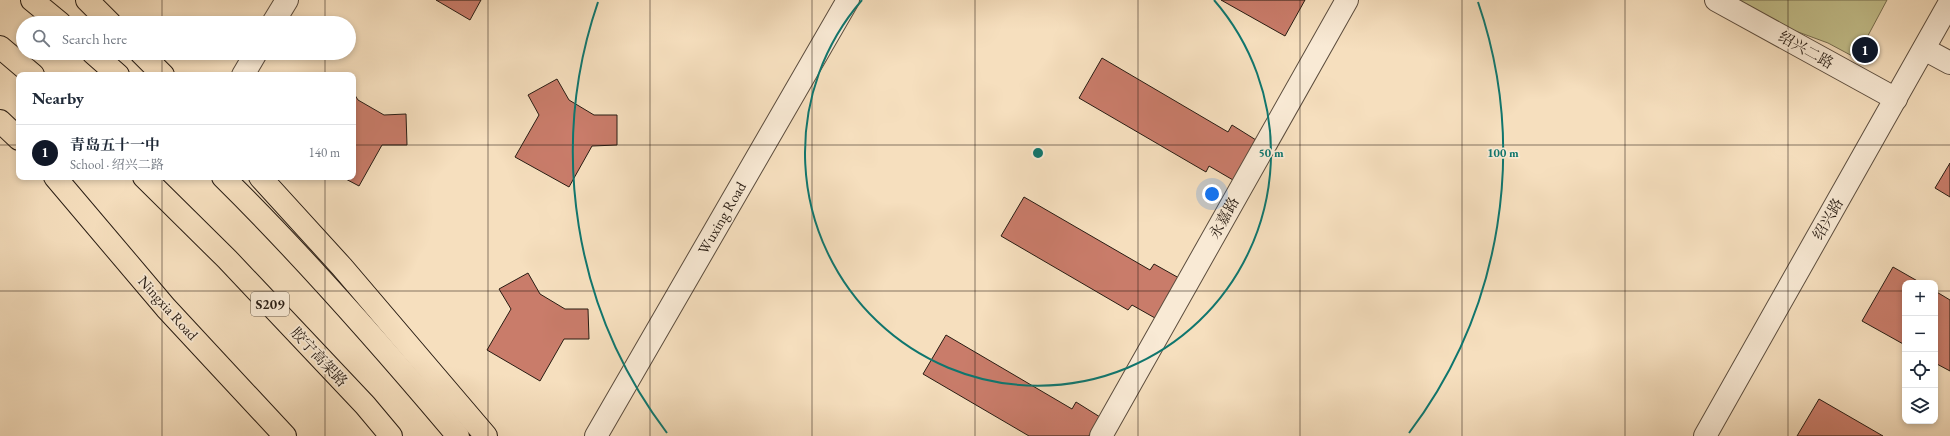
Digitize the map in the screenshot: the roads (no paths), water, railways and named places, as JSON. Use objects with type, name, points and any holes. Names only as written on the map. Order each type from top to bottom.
[{"type":"main road","points":[[32,0],[51,16]]},
{"type":"main road","points":[[87,0],[103,16]]},
{"type":"main road","points":[[0,47],[29,72]]},
{"type":"main road","points":[[101,60],[115,72]]},
{"type":"main road","points":[[148,60],[160,72]]},
{"type":"main road","points":[[0,121],[16,136]]},
{"type":"main road","name":"Ningxia Road","points":[[58,180],[166,308],[285,436]]},
{"type":"main road","name":"胶宁高架路","points":[[147,180],[227,258],[365,406],[391,436]]},
{"type":"main road","points":[[226,180],[267,221],[404,372],[458,436]]},
{"type":"main road","points":[[263,180],[342,267],[486,436]]},
{"type":"street","points":[[277,16],[286,0]]},
{"type":"street","name":"Wuxing Road","points":[[596,436],[848,0]]},
{"type":"street","name":"永嘉路","points":[[1101,436],[1347,0]]},
{"type":"street","name":"绍兴二路","points":[[1716,0],[1896,99]]},
{"type":"street","name":"绍兴路","points":[[1705,436],[1950,2]]},
{"type":"street","points":[[1924,49],[1950,63]]},
{"type":"street","points":[[245,72],[252,60]]},
{"type":"place","name":"青岛五十一中","points":[[1865,50]]}]
